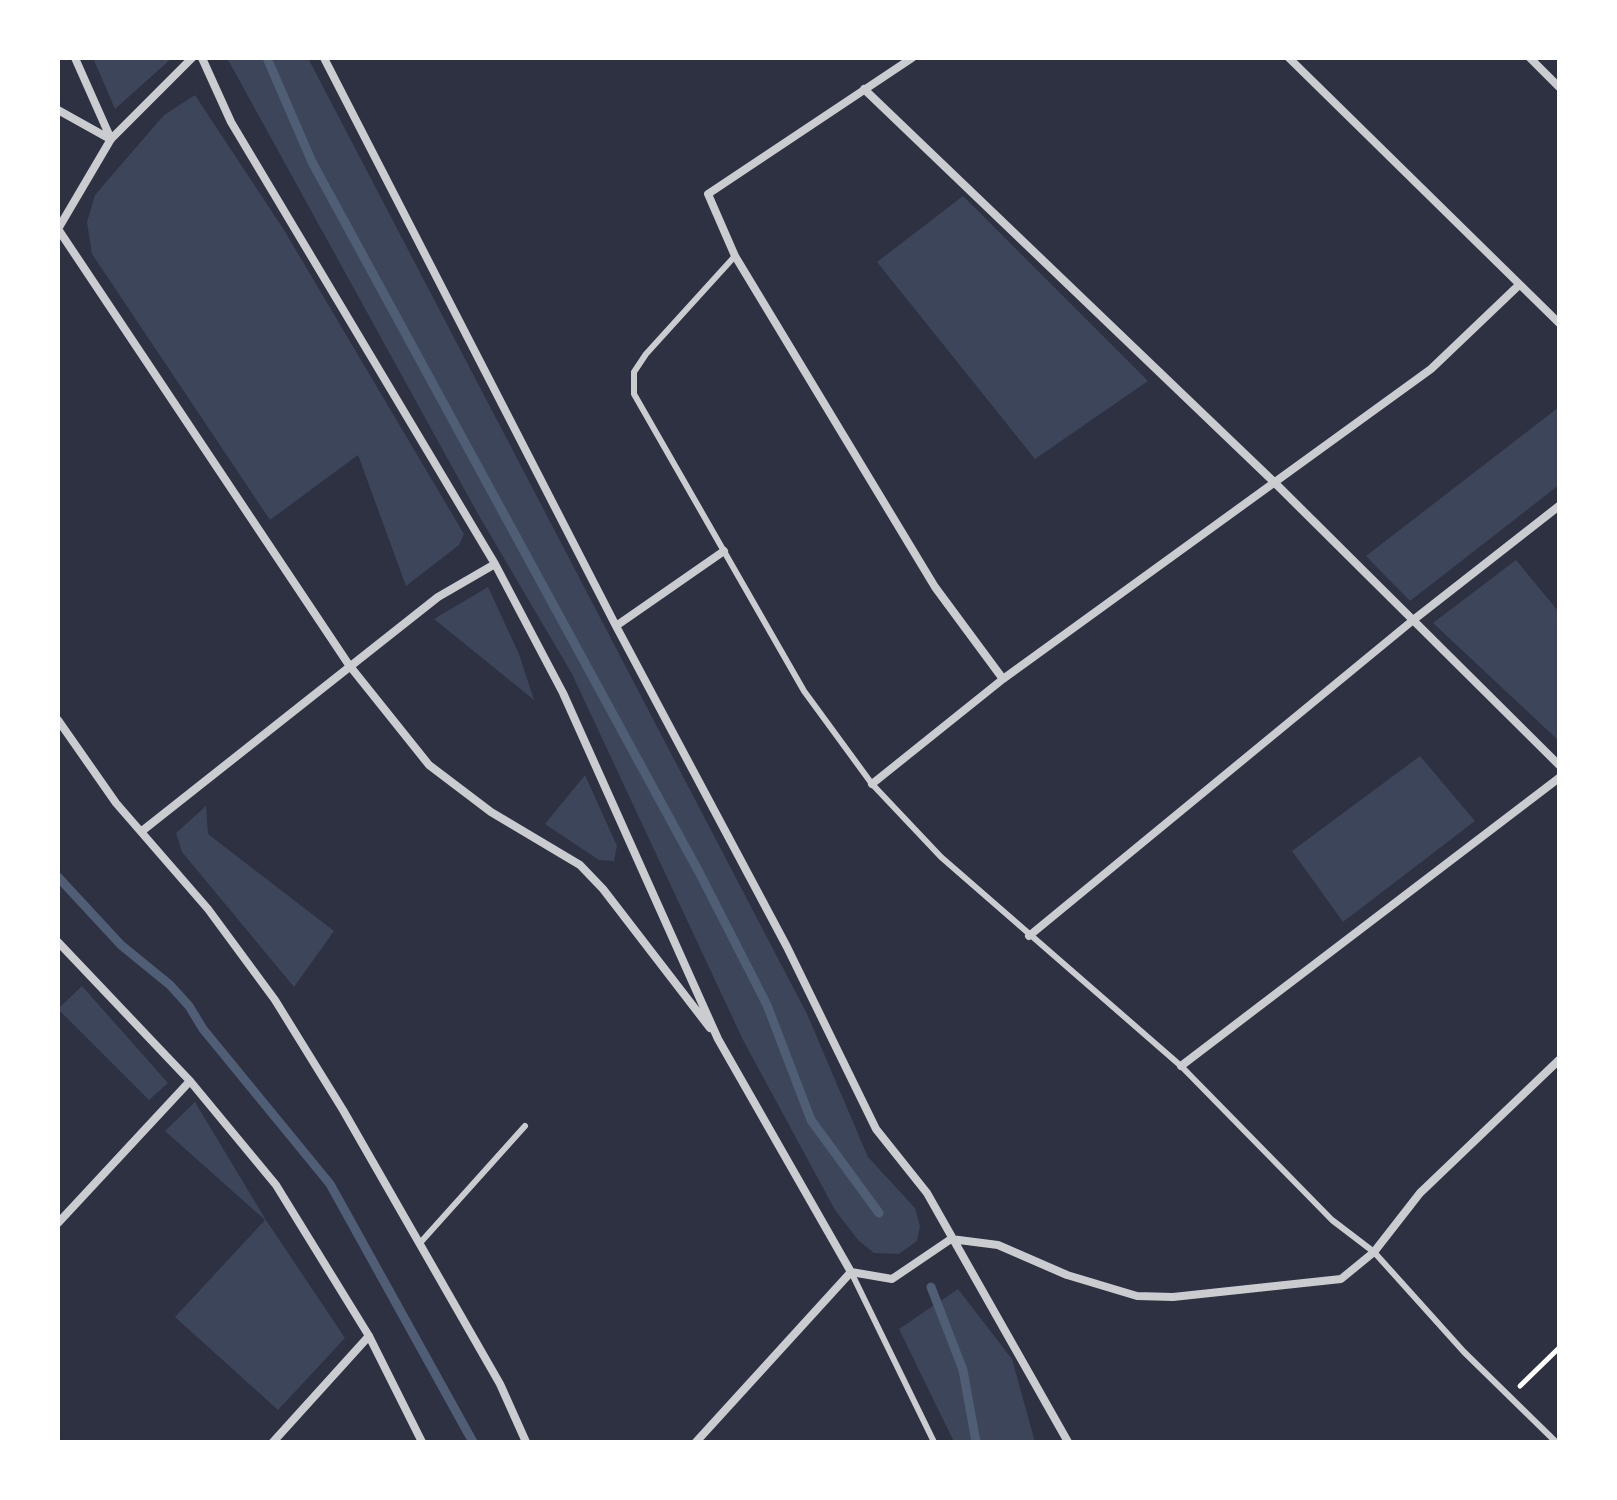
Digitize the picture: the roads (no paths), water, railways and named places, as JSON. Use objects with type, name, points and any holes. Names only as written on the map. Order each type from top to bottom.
[{"type":"street","points":[[75,58],[111,139]]},
{"type":"street","points":[[192,58],[111,139],[58,229],[349,665],[429,765],[491,812],[580,865],[603,889],[718,1039]]},
{"type":"street","points":[[202,58],[231,122],[495,564],[563,693],[718,1039],[851,1272]]},
{"type":"street","points":[[324,58],[616,626],[787,947],[876,1129],[927,1193],[1068,1442]]},
{"type":"street","points":[[912,58],[708,194],[735,256],[935,587],[1003,679]]},
{"type":"street","points":[[1289,58],[1559,323]]},
{"type":"street","points":[[1530,58],[1559,87]]},
{"type":"street","points":[[864,89],[1274,482],[1412,621],[1558,761]]},
{"type":"street","points":[[58,110],[111,139]]},
{"type":"street","points":[[872,784],[1003,679],[1431,369],[1519,285]]},
{"type":"street","points":[[1029,936],[1412,621],[1559,506]]},
{"type":"street","points":[[616,626],[724,551]]},
{"type":"street","points":[[142,831],[438,597],[495,564]]},
{"type":"street","points":[[58,720],[116,803],[208,909],[275,1000],[420,1243],[500,1384],[526,1442]]},
{"type":"street","points":[[1181,1066],[1559,778]]},
{"type":"street","points":[[58,942],[190,1081],[276,1185],[369,1336],[422,1442]]},
{"type":"street","points":[[851,1272],[892,1279],[951,1239],[998,1245],[1067,1275],[1137,1296],[1173,1297],[1341,1279],[1374,1252],[1420,1193],[1559,1060]]},
{"type":"street","points":[[58,1223],[190,1081]]},
{"type":"street","points":[[696,1442],[851,1272]]},
{"type":"street","points":[[273,1442],[369,1336]]},
{"type":"lane","points":[[735,256],[646,354],[634,372],[634,394],[804,691],[872,784],[941,857],[1181,1066],[1332,1220],[1374,1252],[1464,1352],[1556,1442]]},
{"type":"lane","points":[[420,1243],[525,1126]]},
{"type":"lane","points":[[851,1272],[934,1442]]},
{"type":"waterway","points":[[267,58],[312,162],[700,874],[767,1005],[811,1120],[879,1213]]},
{"type":"waterway","points":[[58,877],[121,945],[170,985],[189,1006],[203,1029],[330,1184],[473,1442]]},
{"type":"waterway","points":[[931,1287],[963,1370],[976,1442]]}]
